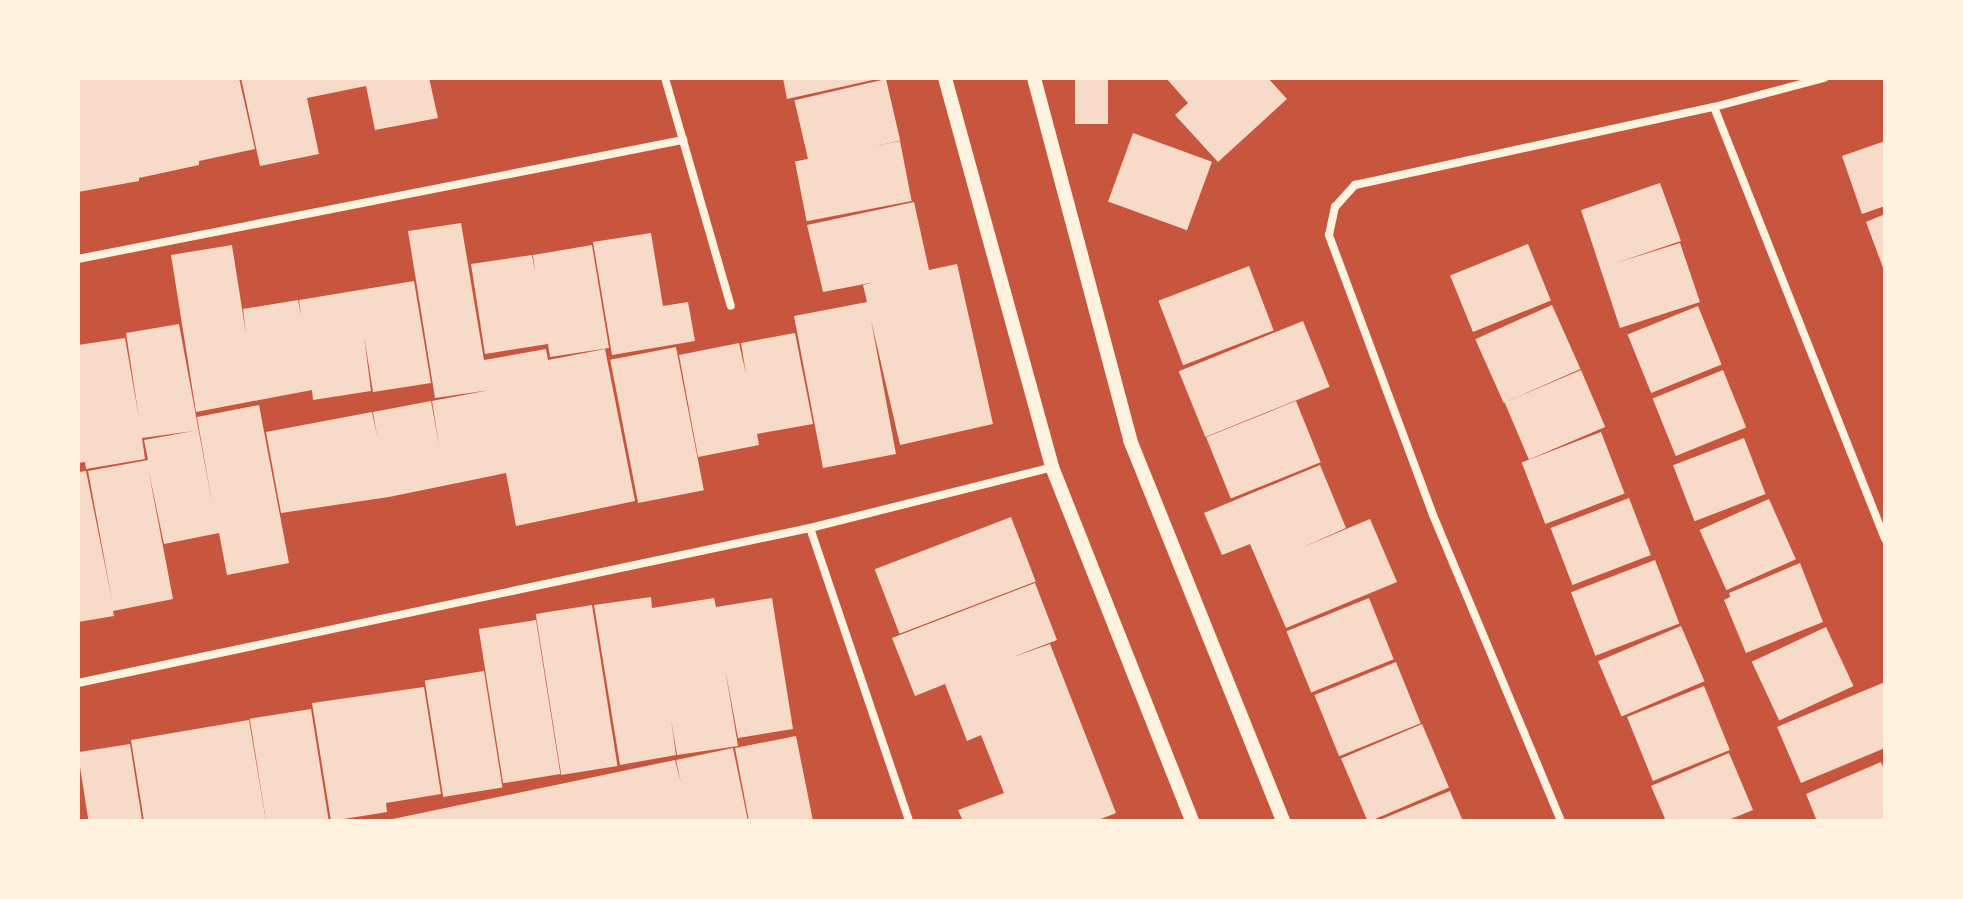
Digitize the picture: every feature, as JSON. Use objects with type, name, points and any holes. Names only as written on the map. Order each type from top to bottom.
[{"type":"street","points":[[665,78],[731,306]]},
{"type":"street","points":[[945,78],[1052,467],[1192,821]]},
{"type":"street","points":[[1034,78],[1130,440],[1283,821]]},
{"type":"street","points":[[1561,821],[1433,515],[1329,235],[1335,207],[1355,185],[1714,107],[1824,78]]},
{"type":"street","points":[[1714,107],[1885,538]]},
{"type":"street","points":[[78,259],[683,140]]},
{"type":"street","points":[[78,683],[810,528],[1052,467]]},
{"type":"street","points":[[810,528],[909,821]]},
{"type":"building","points":[[78,78],[239,78],[255,149],[199,161],[199,165],[139,178],[139,181],[78,192]]},
{"type":"building","points":[[241,78],[429,78],[438,118],[375,130],[366,86],[307,98],[319,154],[260,166]]},
{"type":"building","points":[[783,78],[877,78],[877,79],[787,99]]},
{"type":"building","points":[[1075,78],[1108,78],[1108,124],[1075,124]]},
{"type":"building","points":[[1166,78],[1268,78],[1287,99],[1218,162],[1175,115],[1188,103]]},
{"type":"building","points":[[886,79],[900,140],[809,162],[794,100]]},
{"type":"building","points":[[1133,133],[1212,162],[1187,230],[1108,202]]},
{"type":"building","points":[[900,141],[912,201],[807,221],[795,161]]},
{"type":"building","points":[[1885,141],[1885,206],[1862,214],[1842,156]]},
{"type":"building","points":[[1660,183],[1681,241],[1616,263],[1680,243],[1700,302],[1620,328],[1581,210]]},
{"type":"building","points":[[914,202],[929,270],[957,264],[993,424],[900,445],[871,320],[896,454],[823,468],[794,316],[867,302],[863,285],[875,282],[823,292],[807,225]]},
{"type":"building","points":[[1885,214],[1885,273],[1866,222]]},
{"type":"building","points":[[461,223],[484,360],[546,349],[548,360],[605,349],[635,501],[516,526],[506,473],[389,497],[281,513],[266,432],[372,412],[377,436],[373,412],[431,401],[439,445],[432,401],[490,390],[435,398],[408,231]]},
{"type":"building","points":[[651,233],[663,306],[688,302],[695,341],[612,355],[593,242]]},
{"type":"building","points":[[1528,244],[1551,301],[1473,332],[1450,275]]},
{"type":"building","points":[[232,245],[246,334],[243,309],[298,300],[301,315],[299,300],[414,281],[431,383],[373,392],[364,336],[371,391],[313,400],[312,390],[196,412],[171,255]]},
{"type":"building","points":[[592,245],[609,348],[550,357],[548,344],[485,354],[471,264],[532,255],[535,272],[533,255]]},
{"type":"building","points":[[1249,266],[1274,330],[1183,365],[1158,301]]},
{"type":"building","points":[[1552,305],[1580,369],[1504,403],[1475,339]]},
{"type":"building","points":[[1698,306],[1722,364],[1651,393],[1628,334]]},
{"type":"building","points":[[1303,321],[1330,387],[1205,437],[1179,371]]},
{"type":"building","points":[[179,324],[213,508],[197,417],[259,405],[289,563],[227,575],[219,533],[164,544],[148,468],[173,599],[113,611],[114,616],[78,622],[78,472],[86,471],[112,600],[88,471],[148,460],[144,440],[194,431],[142,438],[145,459],[86,469],[85,462],[78,463],[78,345],[125,338],[139,418],[126,333]]},
{"type":"building","points":[[795,333],[813,424],[757,434],[759,445],[698,457],[679,355],[739,343],[746,374],[741,343]]},
{"type":"building","points":[[676,347],[704,490],[638,503],[610,360]]},
{"type":"building","points":[[1581,370],[1605,427],[1529,460],[1505,402]]},
{"type":"building","points":[[1723,370],[1746,427],[1676,456],[1653,398]]},
{"type":"building","points":[[1296,401],[1321,462],[1231,499],[1206,437]]},
{"type":"building","points":[[1601,432],[1625,494],[1545,524],[1522,462]]},
{"type":"building","points":[[1744,438],[1766,494],[1695,521],[1673,465]]},
{"type":"building","points":[[1320,465],[1346,528],[1301,548],[1370,519],[1397,582],[1286,628],[1250,544],[1222,555],[1204,513]]},
{"type":"building","points":[[1629,498],[1651,555],[1572,585],[1551,528]]},
{"type":"building","points":[[1769,499],[1796,559],[1726,590],[1700,530]]},
{"type":"building","points":[[1011,517],[1036,581],[899,634],[875,569]]},
{"type":"building","points":[[1655,560],[1679,623],[1595,656],[1571,592]]},
{"type":"building","points":[[1800,563],[1823,622],[1746,653],[1724,600],[1730,597],[1729,593]]},
{"type":"building","points":[[1035,583],[1057,640],[1013,657],[1050,644],[1116,813],[1096,821],[963,821],[958,810],[1004,793],[981,735],[967,741],[945,684],[915,696],[892,638]]},
{"type":"building","points":[[651,597],[652,608],[714,598],[716,607],[772,598],[793,729],[738,738],[725,668],[738,746],[677,755],[671,719],[676,755],[620,765],[594,605]]},
{"type":"building","points":[[1369,598],[1394,659],[1311,693],[1286,631]]},
{"type":"building","points":[[592,605],[617,766],[561,775],[536,614]]},
{"type":"building","points":[[536,620],[560,774],[503,783],[479,629]]},
{"type":"building","points":[[1681,626],[1704,681],[1622,716],[1598,661]]},
{"type":"building","points":[[1826,627],[1853,686],[1779,721],[1752,662]]},
{"type":"building","points":[[1396,662],[1421,723],[1339,756],[1314,695]]},
{"type":"building","points":[[484,671],[502,788],[443,797],[425,680]]},
{"type":"building","points":[[1885,682],[1885,748],[1801,783],[1777,727]]},
{"type":"building","points":[[1704,686],[1730,750],[1653,781],[1627,717]]},
{"type":"building","points":[[424,687],[441,794],[386,803],[387,812],[331,821],[312,703]]},
{"type":"building","points":[[311,709],[329,821],[266,821],[250,719]]},
{"type":"building","points":[[249,720],[266,821],[144,821],[131,740]]},
{"type":"building","points":[[1422,724],[1449,788],[1368,821],[1341,758]]},
{"type":"building","points":[[796,736],[813,821],[749,821],[735,748]]},
{"type":"building","points":[[130,744],[142,821],[89,821],[78,752]]},
{"type":"building","points":[[733,748],[748,821],[383,821],[675,760],[681,783],[676,760]]},
{"type":"building","points":[[1729,753],[1753,810],[1726,821],[1666,821],[1651,786]]},
{"type":"building","points":[[1881,762],[1885,772],[1885,821],[1817,821],[1806,794]]},
{"type":"building","points":[[1450,791],[1463,821],[1377,821]]}]
